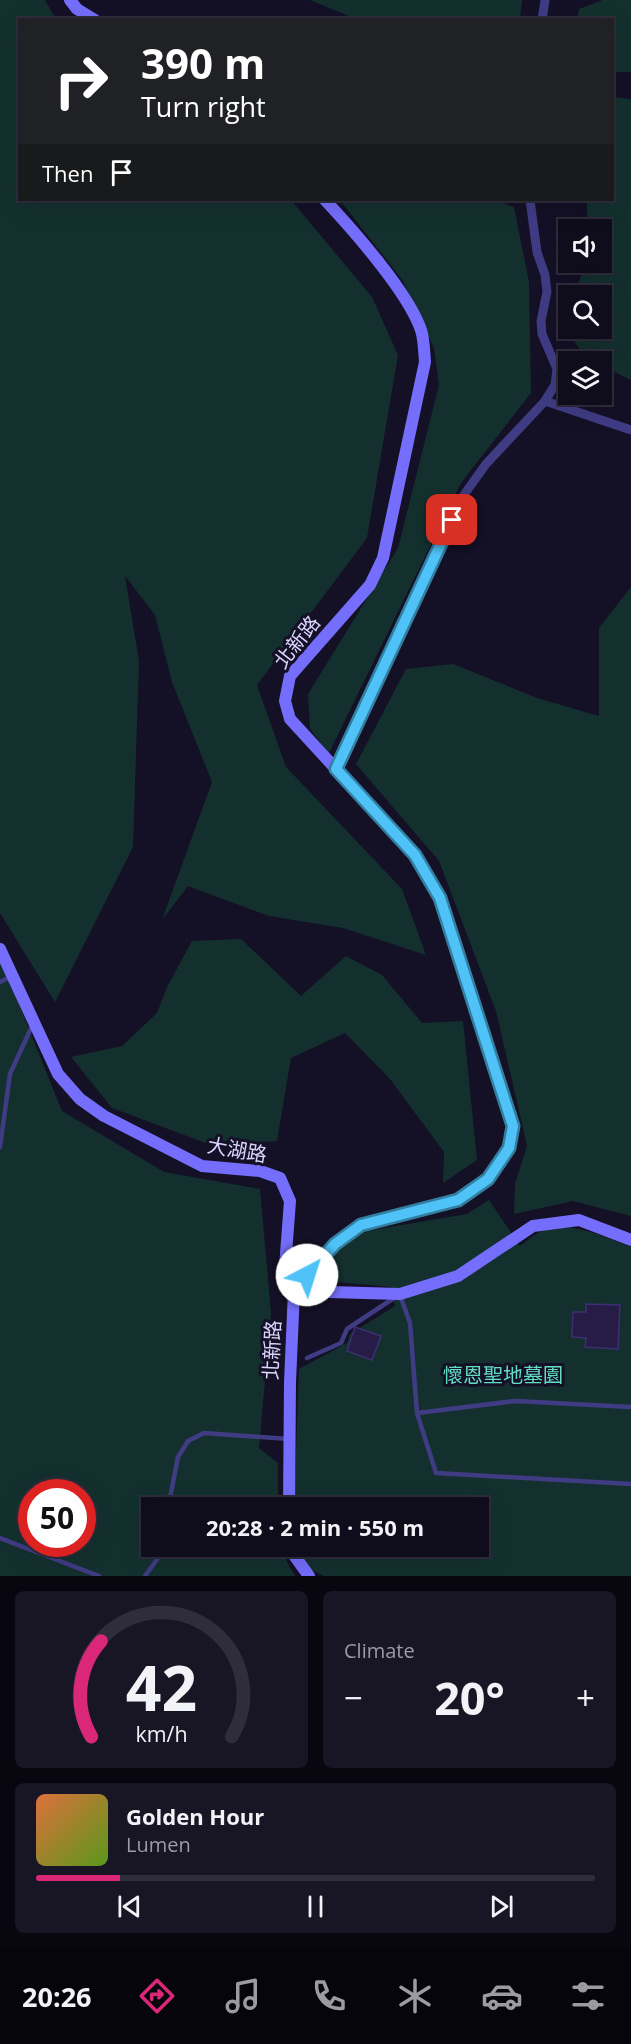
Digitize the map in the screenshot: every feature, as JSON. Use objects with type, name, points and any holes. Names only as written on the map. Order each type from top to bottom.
[{"type":"main road","points":[[70,0],[77,9],[92,18]]},
{"type":"main road","name":"北新路","points":[[289,1497],[294,1291],[327,1252],[361,1225],[458,1200],[488,1179],[509,1148],[513,1126],[440,898],[415,855],[290,720],[285,701],[290,676],[370,585],[383,558],[425,362],[422,332],[411,308],[346,222],[326,201]]},
{"type":"main road","name":"大湖路","points":[[0,949],[58,1074],[80,1099],[104,1116],[202,1166],[260,1171],[280,1178],[290,1200],[285,1267],[294,1291]]},
{"type":"main road","points":[[294,1291],[400,1294],[458,1276],[533,1226],[579,1220],[631,1240]]},
{"type":"main road","points":[[298,1557],[309,1576]]},
{"type":"street","points":[[542,18],[545,0]]},
{"type":"street","points":[[336,769],[461,499],[486,464],[545,401],[555,385],[557,369],[542,334],[541,321],[547,292],[545,275],[537,252],[530,201]]},
{"type":"street","points":[[545,401],[631,430]]},
{"type":"lane","points":[[0,982],[12,975]]},
{"type":"lane","points":[[0,1147],[10,1074],[34,1021]]},
{"type":"lane","points":[[307,1358],[340,1343],[347,1329],[400,1294],[410,1323],[417,1413],[436,1473],[631,1484]]},
{"type":"lane","points":[[417,1413],[514,1401],[631,1407]]},
{"type":"lane","points":[[170,1497],[178,1457],[188,1441],[204,1433],[289,1439]]},
{"type":"lane","points":[[0,1538],[99,1576]]},
{"type":"lane","points":[[145,1576],[158,1557]]},
{"type":"green space","points":[[0,0],[45,0],[57,18],[18,18],[18,201],[292,201],[372,297],[398,355],[367,538],[257,685],[286,767],[402,889],[426,955],[343,928],[269,916],[188,886],[162,920],[212,782],[172,682],[155,615],[125,576],[139,661],[133,847],[55,1002],[0,913]]},
{"type":"green space","points":[[310,0],[522,0],[520,18],[354,18]]},
{"type":"green space","points":[[603,0],[631,0],[631,72],[614,72],[614,18],[577,18],[579,9]]},
{"type":"green space","points":[[614,97],[631,99],[631,380],[612,371],[612,351],[581,351],[573,339],[612,339],[612,285],[577,285],[583,273],[612,273],[612,219],[587,219],[587,201],[614,201]]},
{"type":"green space","points":[[341,201],[499,201],[514,207],[529,282],[531,393],[461,483],[329,753],[310,729],[308,694],[398,548],[439,385],[434,348],[403,281]]},
{"type":"green space","points":[[631,587],[631,1216],[573,1201],[514,1214],[515,1184],[527,1146],[496,1011],[439,861],[356,764],[406,669],[453,664],[537,698],[599,716],[599,628]]},
{"type":"green space","points":[[241,939],[301,996],[346,956],[382,975],[422,1023],[463,1021],[477,1160],[443,1183],[444,1152],[390,1079],[345,1033],[291,1058],[277,1141],[211,1145],[112,1108],[71,1057],[122,1046],[157,1013],[167,987],[192,941]]},
{"type":"green space","points":[[0,957],[62,1111],[164,1172],[260,1189],[271,1313],[259,1448],[278,1463],[278,1497],[141,1497],[141,1557],[286,1557],[295,1576],[0,1576]]},
{"type":"green space","name":"懷恩聖地墓園","points":[[489,1200],[520,1246],[544,1230],[566,1227],[588,1231],[631,1247],[631,1576],[324,1576],[301,1565],[299,1557],[489,1557],[489,1497],[294,1497],[299,1369],[347,1343],[350,1334],[395,1306],[391,1287],[337,1282],[318,1272],[345,1242],[366,1231],[467,1214]]},
{"type":"building","points":[[586,1304],[620,1305],[618,1349],[585,1347],[586,1338],[572,1337],[573,1312],[586,1312]]},
{"type":"building","points":[[355,1327],[381,1336],[372,1360],[347,1351]]},
{"type":"route","points":[[307,1275],[335,1244],[361,1225],[458,1200],[488,1179],[509,1148],[513,1126],[440,898],[415,855],[336,769],[452,520]]}]
